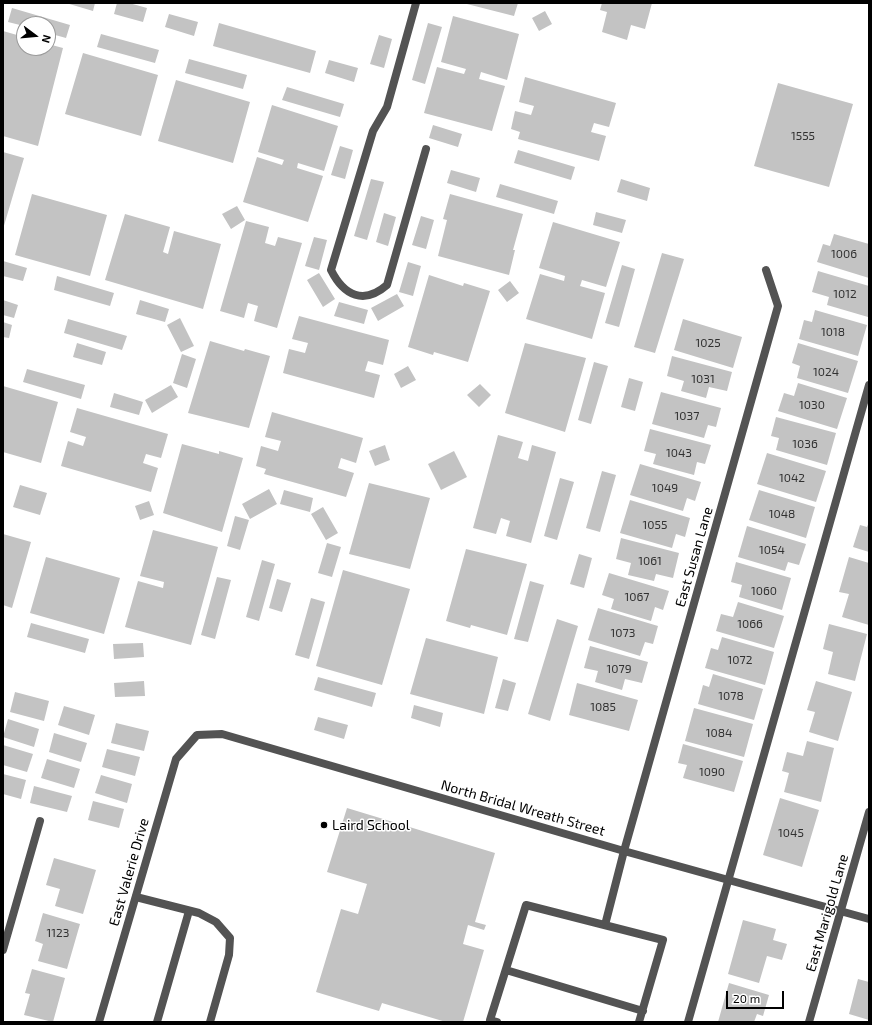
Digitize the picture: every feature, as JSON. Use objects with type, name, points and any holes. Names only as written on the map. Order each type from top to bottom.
[{"type":"street","points":[[416,3],[387,107],[373,132],[331,270],[337,281],[345,290],[367,297],[378,293],[387,285],[426,149]]},
{"type":"street","name":"East Susan Lane","points":[[605,925],[624,851],[778,306],[766,270]]},
{"type":"street","points":[[688,1022],[869,385]]},
{"type":"street","name":"North Bridal Wreath Street","points":[[197,735],[222,734],[624,851],[869,919]]},
{"type":"street","name":"East Valerie Drive","points":[[99,1022],[176,758],[197,735]]},
{"type":"street","name":"East Marigold Lane","points":[[809,1022],[869,812]]},
{"type":"street","points":[[3,950],[40,821]]},
{"type":"street","points":[[136,897],[199,913],[216,922],[230,938],[229,955],[210,1022]]},
{"type":"street","points":[[497,1022],[490,1020],[526,905],[663,940],[639,1022]]},
{"type":"street","points":[[157,1022],[189,911]]},
{"type":"street","points":[[506,970],[643,1011]]},
{"type":"building","points":[[66,3],[95,3],[93,11]]},
{"type":"building","points":[[117,3],[129,3],[147,8],[143,22],[114,14]]},
{"type":"building","points":[[463,3],[518,3],[514,16]]},
{"type":"building","points":[[602,3],[652,3],[645,29],[631,25],[627,40],[602,32],[607,12],[600,10]]},
{"type":"building","points":[[12,8],[39,16],[16,16],[16,24],[8,22]]},
{"type":"building","points":[[545,11],[552,24],[539,31],[532,18]]},
{"type":"building","points":[[169,14],[198,22],[194,36],[165,27]]},
{"type":"building","points":[[453,16],[519,34],[507,80],[481,72],[479,79],[505,86],[492,131],[424,113],[437,67],[464,74],[466,69],[441,62]]},
{"type":"building","points":[[56,21],[70,25],[66,38],[56,35]]},
{"type":"building","points":[[219,23],[316,51],[310,73],[213,46]]},
{"type":"building","points":[[428,23],[442,27],[425,84],[412,80]]},
{"type":"building","points":[[3,31],[16,35],[16,56],[56,56],[56,46],[63,48],[38,146],[3,136]]},
{"type":"building","points":[[101,34],[159,50],[155,63],[97,47]]},
{"type":"building","points":[[379,35],[392,39],[384,68],[370,64]]},
{"type":"building","points":[[83,53],[158,75],[141,136],[65,114]]},
{"type":"building","points":[[189,59],[247,75],[243,89],[185,73]]},
{"type":"building","points":[[329,60],[358,68],[354,82],[325,73]]},
{"type":"building","points":[[525,77],[616,103],[609,127],[594,123],[591,132],[606,136],[599,161],[518,139],[520,132],[511,129],[515,111],[531,115],[534,106],[519,102]]},
{"type":"building","points":[[176,80],[250,102],[233,163],[158,141]]},
{"type":"building","points":[[778,83],[853,104],[829,187],[754,166]]},
{"type":"building","points":[[287,87],[344,104],[340,117],[282,100]]},
{"type":"building","points":[[272,105],[338,126],[324,171],[298,163],[297,168],[323,176],[308,222],[243,202],[257,157],[282,165],[284,160],[258,152]]},
{"type":"building","points":[[433,125],[462,134],[458,147],[429,138]]},
{"type":"building","points":[[340,146],[353,150],[345,179],[331,175]]},
{"type":"building","points":[[518,150],[575,167],[571,180],[514,163]]},
{"type":"building","points":[[3,152],[24,158],[3,229]]},
{"type":"building","points":[[451,170],[480,178],[476,192],[447,183]]},
{"type":"building","points":[[371,179],[384,182],[367,240],[354,236]]},
{"type":"building","points":[[621,179],[650,188],[647,201],[617,192]]},
{"type":"building","points":[[500,184],[558,201],[554,214],[496,197]]},
{"type":"building","points":[[32,194],[107,215],[90,276],[15,255]]},
{"type":"building","points":[[450,194],[523,214],[513,250],[515,250],[509,275],[438,256],[447,220],[443,219]]},
{"type":"building","points":[[237,206],[245,220],[231,229],[222,214]]},
{"type":"building","points":[[596,212],[626,220],[622,233],[593,225]]},
{"type":"building","points":[[384,213],[396,217],[388,246],[376,242]]},
{"type":"building","points":[[125,214],[170,227],[163,252],[168,254],[174,231],[221,244],[203,309],[105,280]]},
{"type":"building","points":[[421,216],[434,220],[426,249],[412,245]]},
{"type":"building","points":[[246,221],[269,227],[265,243],[275,246],[278,237],[302,243],[277,328],[254,321],[258,306],[248,303],[244,318],[220,311]]},
{"type":"building","points":[[553,222],[620,242],[606,287],[582,280],[580,286],[605,293],[592,339],[526,319],[540,274],[564,281],[565,276],[539,268]]},
{"type":"building","points":[[834,234],[869,244],[869,278],[817,262],[823,244],[830,246]]},
{"type":"building","points":[[314,237],[327,240],[319,270],[305,266]]},
{"type":"building","points":[[662,253],[684,259],[655,353],[634,347]]},
{"type":"building","points":[[3,261],[27,268],[23,281],[3,276]]},
{"type":"building","points":[[408,262],[421,266],[413,296],[399,292]]},
{"type":"building","points":[[622,265],[635,269],[619,327],[605,323]]},
{"type":"building","points":[[818,271],[869,286],[868,317],[827,305],[829,297],[812,292]]},
{"type":"building","points":[[319,273],[335,299],[323,307],[307,280]]},
{"type":"building","points":[[429,275],[463,286],[464,283],[490,291],[468,362],[434,352],[433,355],[408,347]]},
{"type":"building","points":[[57,276],[114,293],[110,306],[54,290]]},
{"type":"building","points":[[510,281],[519,293],[507,302],[498,290]]},
{"type":"building","points":[[397,294],[404,306],[378,321],[371,308]]},
{"type":"building","points":[[3,300],[18,305],[14,318],[3,315]]},
{"type":"building","points":[[140,300],[169,309],[165,322],[136,314]]},
{"type":"building","points":[[339,302],[368,310],[364,324],[334,316]]},
{"type":"building","points":[[815,310],[867,325],[858,356],[799,339],[804,320],[812,322]]},
{"type":"building","points":[[299,316],[389,340],[383,365],[368,361],[365,371],[380,375],[374,398],[283,373],[289,349],[305,353],[308,343],[292,339]]},
{"type":"building","points":[[180,318],[194,346],[181,352],[167,325]]},
{"type":"building","points":[[68,319],[127,336],[122,350],[64,333]]},
{"type":"building","points":[[683,319],[742,337],[733,368],[674,350]]},
{"type":"building","points":[[3,322],[12,325],[9,338],[3,337]]},
{"type":"building","points":[[210,341],[244,351],[245,349],[270,356],[249,428],[188,413]]},
{"type":"building","points":[[77,343],[106,352],[102,365],[73,357]]},
{"type":"building","points":[[525,343],[586,358],[565,432],[505,413]]},
{"type":"building","points":[[798,343],[858,361],[848,393],[797,378],[800,366],[792,363]]},
{"type":"building","points":[[182,354],[196,359],[187,388],[173,383]]},
{"type":"building","points":[[672,356],[732,372],[727,391],[709,387],[706,398],[681,391],[684,381],[667,376]]},
{"type":"building","points":[[594,362],[608,366],[591,424],[578,420]]},
{"type":"building","points":[[408,366],[416,380],[401,388],[394,374]]},
{"type":"building","points":[[27,369],[85,385],[81,399],[23,382]]},
{"type":"building","points":[[629,378],[643,382],[635,411],[621,407]]},
{"type":"building","points":[[798,383],[847,398],[837,429],[778,411],[784,393],[794,396]]},
{"type":"building","points":[[480,384],[491,395],[479,407],[467,395]]},
{"type":"building","points":[[171,385],[178,397],[152,413],[145,400]]},
{"type":"building","points":[[3,386],[58,402],[41,463],[3,452]]},
{"type":"building","points":[[661,392],[721,408],[716,427],[708,425],[704,438],[652,424]]},
{"type":"building","points":[[114,393],[143,402],[139,415],[110,407]]},
{"type":"building","points":[[77,408],[168,434],[161,458],[146,454],[143,463],[158,468],[151,492],[61,466],[68,441],[83,446],[86,437],[70,432]]},
{"type":"building","points":[[272,412],[363,438],[356,463],[341,458],[338,468],[354,473],[346,497],[264,474],[266,469],[256,466],[261,446],[278,451],[281,441],[265,437]]},
{"type":"building","points":[[776,417],[836,433],[827,465],[776,450],[779,438],[771,436]]},
{"type":"building","points":[[650,429],[711,445],[705,464],[697,462],[694,475],[653,464],[656,454],[644,451]]},
{"type":"building","points":[[498,435],[523,442],[518,458],[528,461],[532,445],[556,452],[531,543],[506,536],[510,521],[501,518],[496,534],[473,528]]},
{"type":"building","points":[[182,444],[219,454],[219,451],[243,458],[222,532],[163,513]]},
{"type":"building","points":[[385,445],[390,460],[375,466],[369,451]]},
{"type":"building","points":[[454,451],[467,477],[441,490],[428,464]]},
{"type":"building","points":[[767,453],[826,471],[816,502],[757,484]]},
{"type":"building","points":[[640,464],[701,482],[695,501],[687,498],[683,511],[630,495]]},
{"type":"building","points":[[602,471],[616,475],[600,532],[586,528]]},
{"type":"building","points":[[560,478],[574,482],[557,540],[544,536]]},
{"type":"building","points":[[369,483],[430,498],[410,569],[349,554]]},
{"type":"building","points":[[20,485],[47,493],[40,515],[13,507]]},
{"type":"building","points":[[269,489],[277,504],[250,519],[242,504]]},
{"type":"building","points":[[284,490],[313,498],[310,512],[280,504]]},
{"type":"building","points":[[759,490],[815,507],[806,538],[749,520]]},
{"type":"building","points":[[630,500],[690,518],[685,537],[676,534],[672,548],[620,533]]},
{"type":"building","points":[[149,501],[154,515],[140,520],[135,506]]},
{"type":"building","points":[[323,507],[338,533],[326,540],[311,514]]},
{"type":"building","points":[[235,516],[249,520],[240,550],[227,546]]},
{"type":"building","points":[[869,522],[869,552],[853,547],[860,525],[867,527]]},
{"type":"building","points":[[747,526],[806,544],[799,565],[788,562],[785,571],[738,557]]},
{"type":"building","points":[[153,530],[218,547],[191,645],[125,627],[138,581],[163,588],[164,582],[140,576]]},
{"type":"building","points":[[3,534],[31,542],[12,608],[3,605]]},
{"type":"building","points":[[621,538],[679,553],[673,578],[656,574],[654,581],[628,575],[631,563],[616,559]]},
{"type":"building","points":[[327,543],[341,547],[332,577],[318,573]]},
{"type":"building","points":[[466,549],[527,564],[507,635],[471,625],[470,628],[446,621]]},
{"type":"building","points":[[579,554],[592,558],[584,588],[570,584]]},
{"type":"building","points":[[46,557],[120,578],[104,634],[30,613]]},
{"type":"building","points":[[849,557],[869,563],[869,625],[842,617],[849,594],[839,592]]},
{"type":"building","points":[[262,560],[275,564],[259,621],[246,617]]},
{"type":"building","points":[[736,562],[791,578],[782,610],[739,597],[742,585],[731,582]]},
{"type":"building","points":[[343,570],[410,589],[382,685],[316,666]]},
{"type":"building","points":[[609,573],[669,591],[663,610],[655,607],[651,621],[611,609],[614,599],[602,595]]},
{"type":"building","points":[[217,577],[231,580],[215,639],[201,635]]},
{"type":"building","points":[[277,579],[291,583],[282,612],[269,608]]},
{"type":"building","points":[[530,581],[544,585],[528,642],[514,639]]},
{"type":"building","points":[[311,598],[325,602],[309,659],[295,655]]},
{"type":"building","points":[[738,602],[784,616],[774,648],[716,631],[721,614],[733,617]]},
{"type":"building","points":[[598,608],[658,626],[653,644],[645,642],[640,656],[588,640]]},
{"type":"building","points":[[557,619],[578,626],[550,721],[528,714]]},
{"type":"building","points":[[31,623],[89,639],[85,653],[27,637]]},
{"type":"building","points":[[829,624],[867,634],[855,681],[828,674],[833,652],[823,649]]},
{"type":"building","points":[[722,637],[774,652],[765,685],[705,668],[711,648],[718,650]]},
{"type":"building","points":[[426,638],[498,657],[484,714],[410,694]]},
{"type":"building","points":[[143,643],[144,657],[114,659],[113,644]]},
{"type":"building","points":[[590,646],[648,662],[642,683],[625,679],[622,690],[595,682],[598,671],[584,668]]},
{"type":"building","points":[[713,674],[763,689],[754,720],[698,704],[703,685],[709,687]]},
{"type":"building","points":[[318,677],[376,693],[372,707],[314,690]]},
{"type":"building","points":[[503,679],[516,683],[508,711],[495,708]]},
{"type":"building","points":[[144,681],[145,696],[115,697],[114,683]]},
{"type":"building","points":[[816,681],[852,692],[838,741],[809,732],[815,712],[807,710]]},
{"type":"building","points":[[577,683],[638,700],[629,731],[569,715]]},
{"type":"building","points":[[15,692],[49,701],[44,721],[10,712]]},
{"type":"building","points":[[414,705],[443,713],[440,727],[411,718]]},
{"type":"building","points":[[64,706],[95,715],[89,735],[58,725]]},
{"type":"building","points":[[694,708],[753,724],[744,757],[685,741]]},
{"type":"building","points":[[318,717],[348,725],[344,739],[314,730]]},
{"type":"building","points":[[8,719],[39,729],[34,747],[3,737]]},
{"type":"building","points":[[116,723],[149,731],[144,751],[111,743]]},
{"type":"building","points":[[54,733],[87,743],[81,762],[49,752]]},
{"type":"building","points":[[807,741],[834,748],[821,802],[784,792],[789,773],[782,771],[787,752],[803,756]]},
{"type":"building","points":[[683,744],[743,761],[734,792],[683,778],[687,765],[678,763]]},
{"type":"building","points":[[3,745],[33,754],[27,772],[3,765]]},
{"type":"building","points":[[107,749],[140,757],[135,776],[102,767]]},
{"type":"building","points":[[47,759],[80,769],[74,788],[41,778]]},
{"type":"building","points":[[3,774],[26,780],[21,799],[3,794]]},
{"type":"building","points":[[101,775],[132,784],[127,803],[95,793]]},
{"type":"building","points":[[34,786],[72,796],[67,812],[30,803]]},
{"type":"building","points":[[780,798],[819,810],[802,867],[763,855]]},
{"type":"building","points":[[93,801],[124,809],[119,828],[88,820]]},
{"type":"building","points":[[347,808],[495,853],[475,922],[486,925],[484,930],[468,925],[463,944],[484,950],[463,1022],[446,1022],[382,1003],[379,1011],[316,992],[341,909],[358,914],[367,884],[327,872]]},
{"type":"building","points":[[54,858],[96,870],[83,914],[55,906],[60,889],[46,885]]},
{"type":"building","points":[[43,913],[80,924],[67,969],[38,961],[43,944],[35,941]]},
{"type":"building","points":[[743,920],[776,929],[773,940],[787,944],[782,960],[767,956],[759,983],[728,974]]},
{"type":"building","points":[[32,969],[65,978],[53,1022],[24,1015],[30,994],[25,993]]},
{"type":"building","points":[[858,979],[869,982],[869,1020],[849,1014]]},
{"type":"building","points":[[729,983],[769,995],[763,1016],[757,1014],[754,1022],[718,1022]]},
{"type":"place","name":"Laird School","points":[[324,825]]}]
